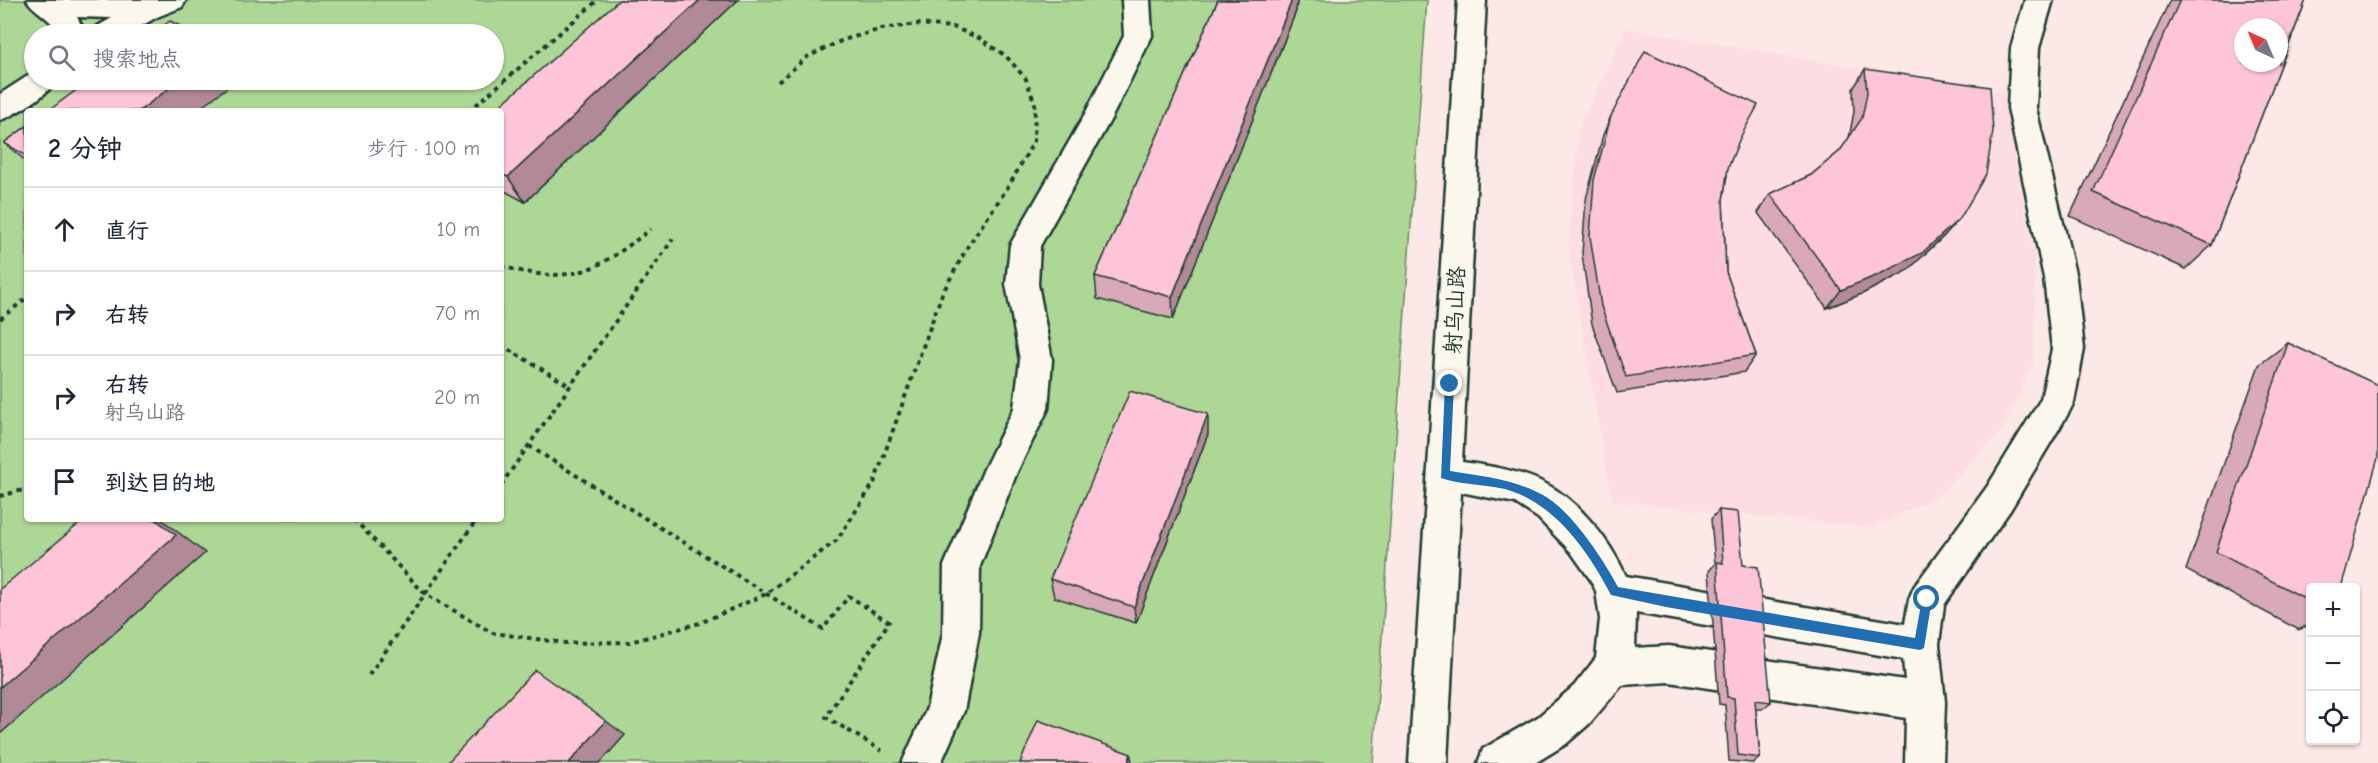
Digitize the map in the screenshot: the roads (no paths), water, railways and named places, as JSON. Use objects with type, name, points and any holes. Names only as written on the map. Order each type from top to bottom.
[{"type":"street","points":[[907,760],[945,711],[961,633],[962,566],[1000,469],[1031,409],[1036,360],[1022,284],[1025,245],[1098,117],[1138,36],[1136,0]]},
{"type":"street","name":"射乌山路","points":[[1428,763],[1472,0]]},
{"type":"street","points":[[1924,763],[1926,702],[1920,644],[1927,599],[2032,446],[2057,402],[2068,349],[2060,278],[2022,108],[2025,48],[2039,0]]},
{"type":"street","points":[[48,3],[159,5]]},
{"type":"street","points":[[48,3],[67,24]]},
{"type":"street","points":[[124,24],[159,5]]},
{"type":"street","points":[[0,109],[28,90]]},
{"type":"street","points":[[1444,474],[1506,485],[1541,499],[1568,524],[1599,563],[1614,591],[1619,636],[1612,668],[1586,702],[1549,734],[1497,763]]},
{"type":"street","points":[[1614,591],[1666,602],[1920,644]]},
{"type":"street","points":[[1612,668],[1668,664],[1926,702]]}]
